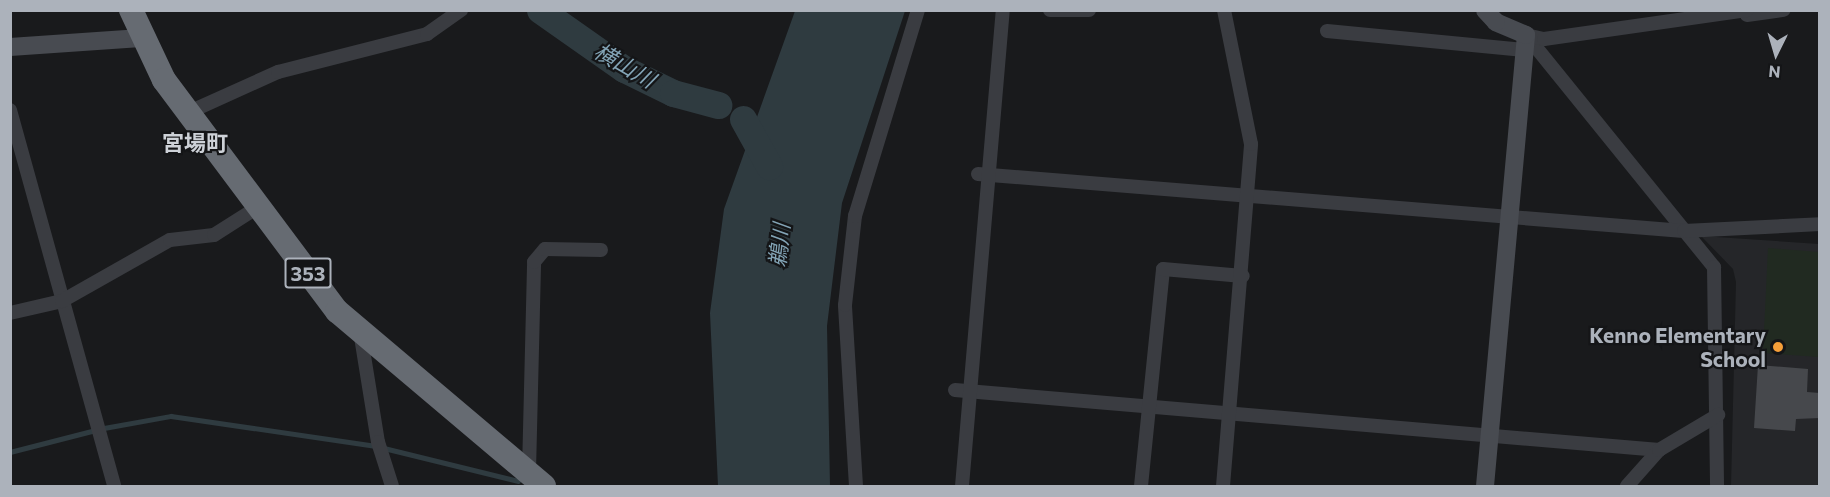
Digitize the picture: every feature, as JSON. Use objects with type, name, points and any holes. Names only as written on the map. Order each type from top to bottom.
[{"type":"highway","name":"353","points":[[131,10],[141,38],[187,113],[329,301],[360,330],[537,479]]},
{"type":"street","points":[[187,113],[278,72],[427,34],[461,10]]},
{"type":"street","points":[[856,486],[845,305],[855,216],[918,10]]},
{"type":"street","points":[[962,486],[984,174],[1003,10]]},
{"type":"street","points":[[1050,10],[1089,10]]},
{"type":"street","points":[[1223,486],[1250,196],[1251,144],[1224,10]]},
{"type":"street","points":[[1485,10],[1496,22],[1525,43],[1714,267],[1718,415],[1717,486]]},
{"type":"street","points":[[1327,31],[1525,43],[1784,10]]},
{"type":"street","points":[[10,47],[141,38]]},
{"type":"street","points":[[1485,486],[1525,43]]},
{"type":"street","points":[[10,110],[114,486]]},
{"type":"street","points":[[984,174],[1684,231],[1820,224]]},
{"type":"street","points":[[10,313],[62,301],[170,240],[214,235],[258,207]]},
{"type":"street","points":[[537,479],[534,262],[545,249],[601,250]]},
{"type":"street","points":[[1141,486],[1163,269],[1243,276]]},
{"type":"street","points":[[360,330],[379,448],[392,486]]},
{"type":"street","points":[[955,390],[1229,416],[1659,450]]},
{"type":"street","points":[[1627,486],[1659,450],[1718,415]]},
{"type":"shaded area","name":"Kenno Elementary School","points":[[1701,236],[1819,244],[1819,486],[1731,486],[1736,282],[1733,269]]},
{"type":"shaded area","points":[[1768,248],[1819,252],[1819,382],[1818,357],[1763,353]]},
{"type":"water","name":"鵜川","points":[[795,11],[905,11],[842,203],[827,326],[830,486],[718,486],[710,313],[724,209]]},
{"type":"building","points":[[1758,365],[1808,369],[1807,392],[1820,393],[1820,418],[1796,419],[1795,431],[1754,428]]},
{"type":"waterway","name":"横山川","points":[[540,10],[624,69],[673,93],[718,105]]},
{"type":"waterway","name":"横山川","points":[[743,119],[769,166]]},
{"type":"waterway","points":[[104,428],[171,416],[376,446]]},
{"type":"waterway","points":[[10,452],[92,431]]},
{"type":"waterway","points":[[384,448],[518,481]]},
{"type":"place","name":"Kenno Elementary School","points":[[1778,347]]},
{"type":"district","name":"宮場町","points":[[195,143]]}]
